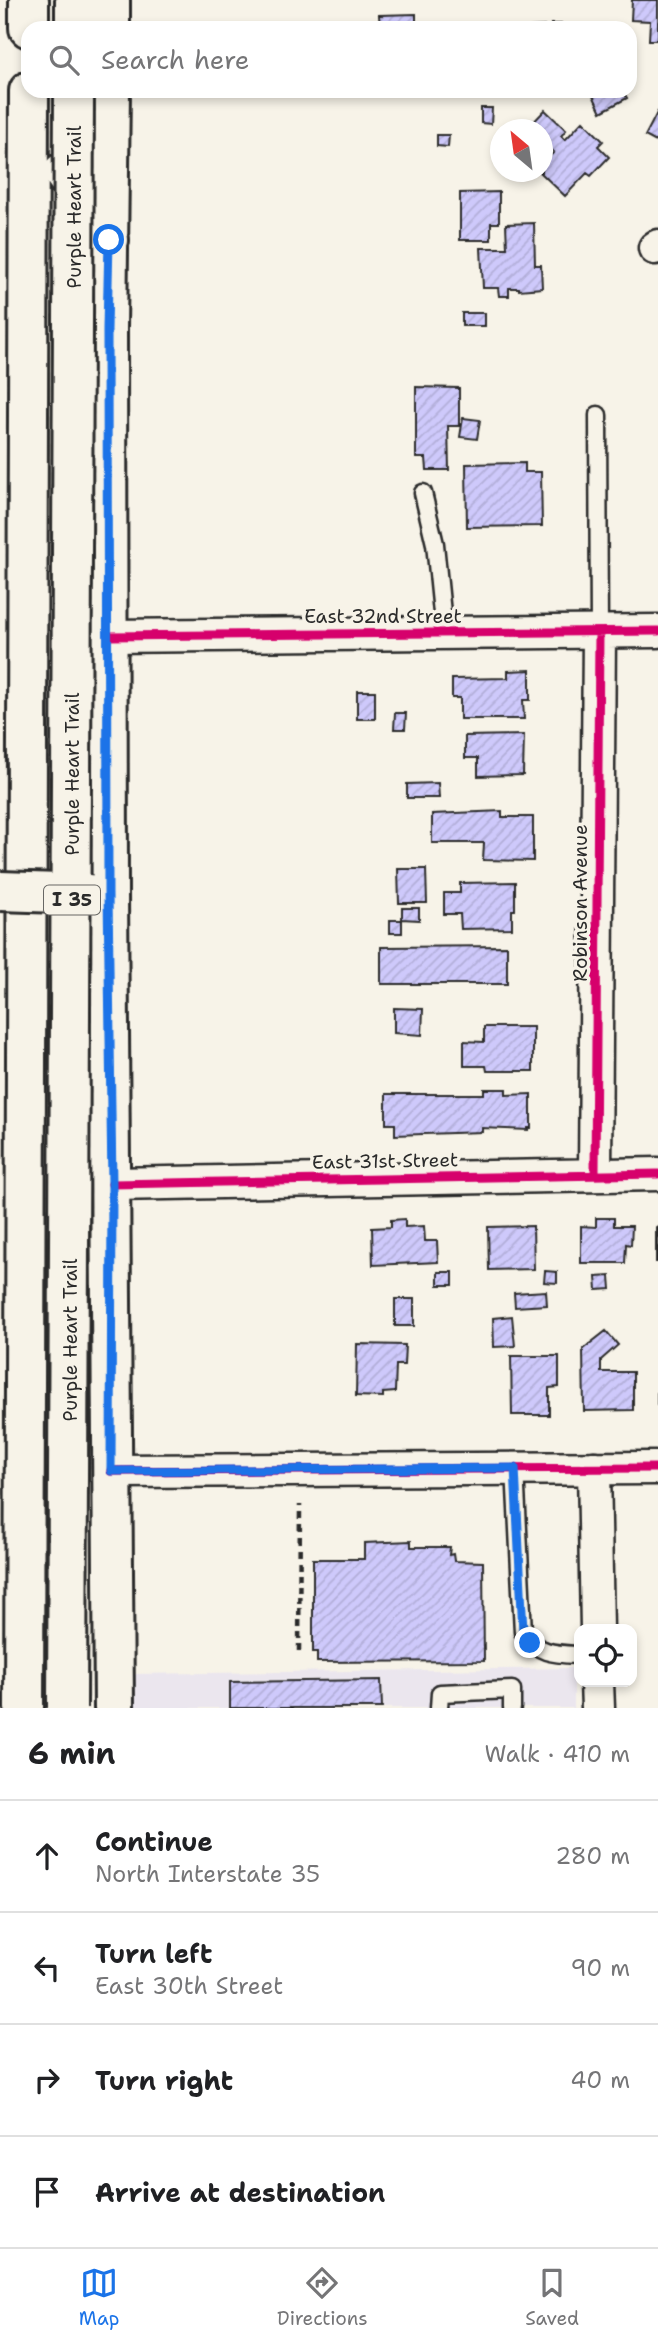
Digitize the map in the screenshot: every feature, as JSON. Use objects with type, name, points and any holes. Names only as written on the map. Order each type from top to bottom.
[{"type":"main road","points":[[29,0],[29,21]]},
{"type":"main road","points":[[75,0],[75,21]]},
{"type":"main road","points":[[110,0],[110,21]]},
{"type":"main road","name":"I 35","points":[[24,1708],[30,98]]},
{"type":"main road","points":[[32,98],[46,137],[64,174],[109,240]]},
{"type":"main road","name":"Purple Heart Trail","points":[[67,1708],[75,98]]},
{"type":"main road","points":[[110,98],[108,636],[99,894],[112,1184],[114,1708]]},
{"type":"main road","points":[[0,891],[99,894]]},
{"type":"street","name":"East 32nd Street","points":[[108,636],[658,631]]},
{"type":"street","name":"Robinson Avenue","points":[[595,1174],[599,632]]},
{"type":"street","name":"East 31st Street","points":[[112,1184],[658,1174]]},
{"type":"street","points":[[594,1468],[597,1624]]},
{"type":"street","points":[[111,1471],[658,1468]]},
{"type":"street","points":[[597,1687],[598,1708]]},
{"type":"lane","points":[[598,415],[599,632]]},
{"type":"lane","points":[[424,493],[435,544],[444,633]]},
{"type":"lane","points":[[515,1468],[523,1632],[530,1643],[547,1653],[574,1656]]},
{"type":"lane","points":[[439,1708],[440,1693],[512,1690],[512,1708]]},
{"type":"path","points":[[299,1651],[300,1505]]},
{"type":"shaded area","points":[[574,1668],[574,1708],[131,1708],[130,1674]]},
{"type":"building","points":[[632,0],[658,0],[658,40],[649,40],[650,21],[631,20]]},
{"type":"building","points":[[416,14],[416,21],[379,21],[379,15]]},
{"type":"building","points":[[594,98],[627,98],[601,112]]},
{"type":"building","points":[[481,108],[492,108],[490,124],[481,123]]},
{"type":"building","points":[[545,110],[566,130],[561,136],[565,140],[583,121],[603,141],[598,146],[609,157],[591,176],[587,173],[565,196],[550,182],[553,182],[553,119],[536,119]]},
{"type":"building","points":[[658,111],[658,143],[645,136]]},
{"type":"building","points":[[437,135],[449,135],[448,147],[437,146]]},
{"type":"building","points":[[499,192],[499,223],[491,223],[491,240],[460,240],[460,193]]},
{"type":"building","points":[[534,223],[535,265],[541,265],[542,288],[509,288],[509,296],[499,296],[498,288],[483,288],[481,248],[507,248],[506,224]]},
{"type":"building","points":[[462,313],[485,313],[485,326],[462,326]]},
{"type":"building","points":[[416,387],[459,388],[459,426],[448,426],[449,470],[427,470],[426,458],[416,458]]},
{"type":"building","points":[[463,418],[480,420],[477,439],[460,437]]},
{"type":"building","points":[[525,463],[525,472],[541,472],[542,526],[467,527],[466,464]]},
{"type":"building","points":[[530,670],[530,700],[523,700],[524,719],[460,719],[460,698],[452,698],[452,679],[508,678],[508,671]]},
{"type":"building","points":[[357,691],[375,691],[375,719],[357,719]]},
{"type":"building","points":[[395,713],[406,713],[405,729],[394,729]]},
{"type":"building","points":[[524,735],[523,775],[478,776],[478,758],[465,758],[465,736]]},
{"type":"building","points":[[438,783],[439,798],[407,798],[407,784]]},
{"type":"building","points":[[502,811],[502,817],[533,817],[533,861],[483,860],[484,843],[432,843],[432,814]]},
{"type":"building","points":[[398,869],[426,869],[427,903],[399,903]]},
{"type":"building","points":[[515,882],[512,928],[461,929],[460,914],[444,914],[444,893],[460,893],[460,883]]},
{"type":"building","points":[[402,908],[419,908],[419,920],[402,919]]},
{"type":"building","points":[[390,920],[402,920],[402,933],[390,933]]},
{"type":"building","points":[[507,946],[507,984],[381,984],[381,947]]},
{"type":"building","points":[[394,1008],[423,1009],[422,1035],[394,1033]]},
{"type":"building","points":[[484,1027],[533,1027],[533,1071],[487,1071],[486,1066],[464,1066],[464,1041],[484,1042]]},
{"type":"building","points":[[484,1089],[506,1089],[506,1095],[531,1094],[531,1128],[482,1128],[482,1132],[395,1135],[395,1124],[386,1124],[386,1094],[484,1094]]},
{"type":"building","points":[[596,1218],[614,1218],[614,1226],[632,1226],[631,1245],[626,1244],[625,1263],[581,1263],[581,1226],[596,1227]]},
{"type":"building","points":[[405,1219],[405,1227],[424,1226],[425,1241],[437,1241],[438,1262],[373,1265],[372,1228],[391,1227],[391,1220]]},
{"type":"building","points":[[533,1226],[534,1269],[489,1270],[488,1227]]},
{"type":"building","points":[[658,1226],[658,1262],[656,1262],[656,1227]]},
{"type":"building","points":[[545,1271],[557,1272],[557,1283],[544,1282]]},
{"type":"building","points":[[438,1272],[453,1272],[453,1285],[438,1285]]},
{"type":"building","points":[[610,1276],[611,1289],[597,1290],[596,1277]]},
{"type":"building","points":[[546,1291],[547,1305],[515,1307],[514,1293]]},
{"type":"building","points":[[395,1299],[414,1299],[414,1326],[395,1326]]},
{"type":"building","points":[[512,1316],[515,1346],[494,1347],[493,1318]]},
{"type":"building","points":[[606,1331],[618,1345],[601,1360],[601,1372],[633,1372],[633,1410],[584,1411],[583,1349]]},
{"type":"building","points":[[357,1344],[405,1345],[404,1365],[396,1365],[395,1392],[383,1393],[383,1397],[356,1396]]},
{"type":"building","points":[[658,1347],[658,1405],[657,1405]]},
{"type":"building","points":[[511,1356],[559,1356],[559,1387],[549,1388],[549,1415],[512,1415]]},
{"type":"building","points":[[411,1541],[411,1547],[450,1547],[449,1555],[453,1554],[454,1561],[483,1562],[484,1661],[317,1662],[317,1652],[313,1652],[313,1559],[364,1559],[364,1543]]},
{"type":"building","points":[[381,1680],[382,1708],[230,1708],[230,1682]]},
{"type":"cycle path","points":[[109,636],[658,631]]},
{"type":"cycle path","points":[[595,1174],[599,632]]},
{"type":"cycle path","points":[[112,1184],[658,1174]]},
{"type":"cycle path","points":[[111,1471],[658,1468]]},
{"type":"route","points":[[109,240],[107,329],[111,1471],[515,1468],[523,1632],[530,1643]]}]
